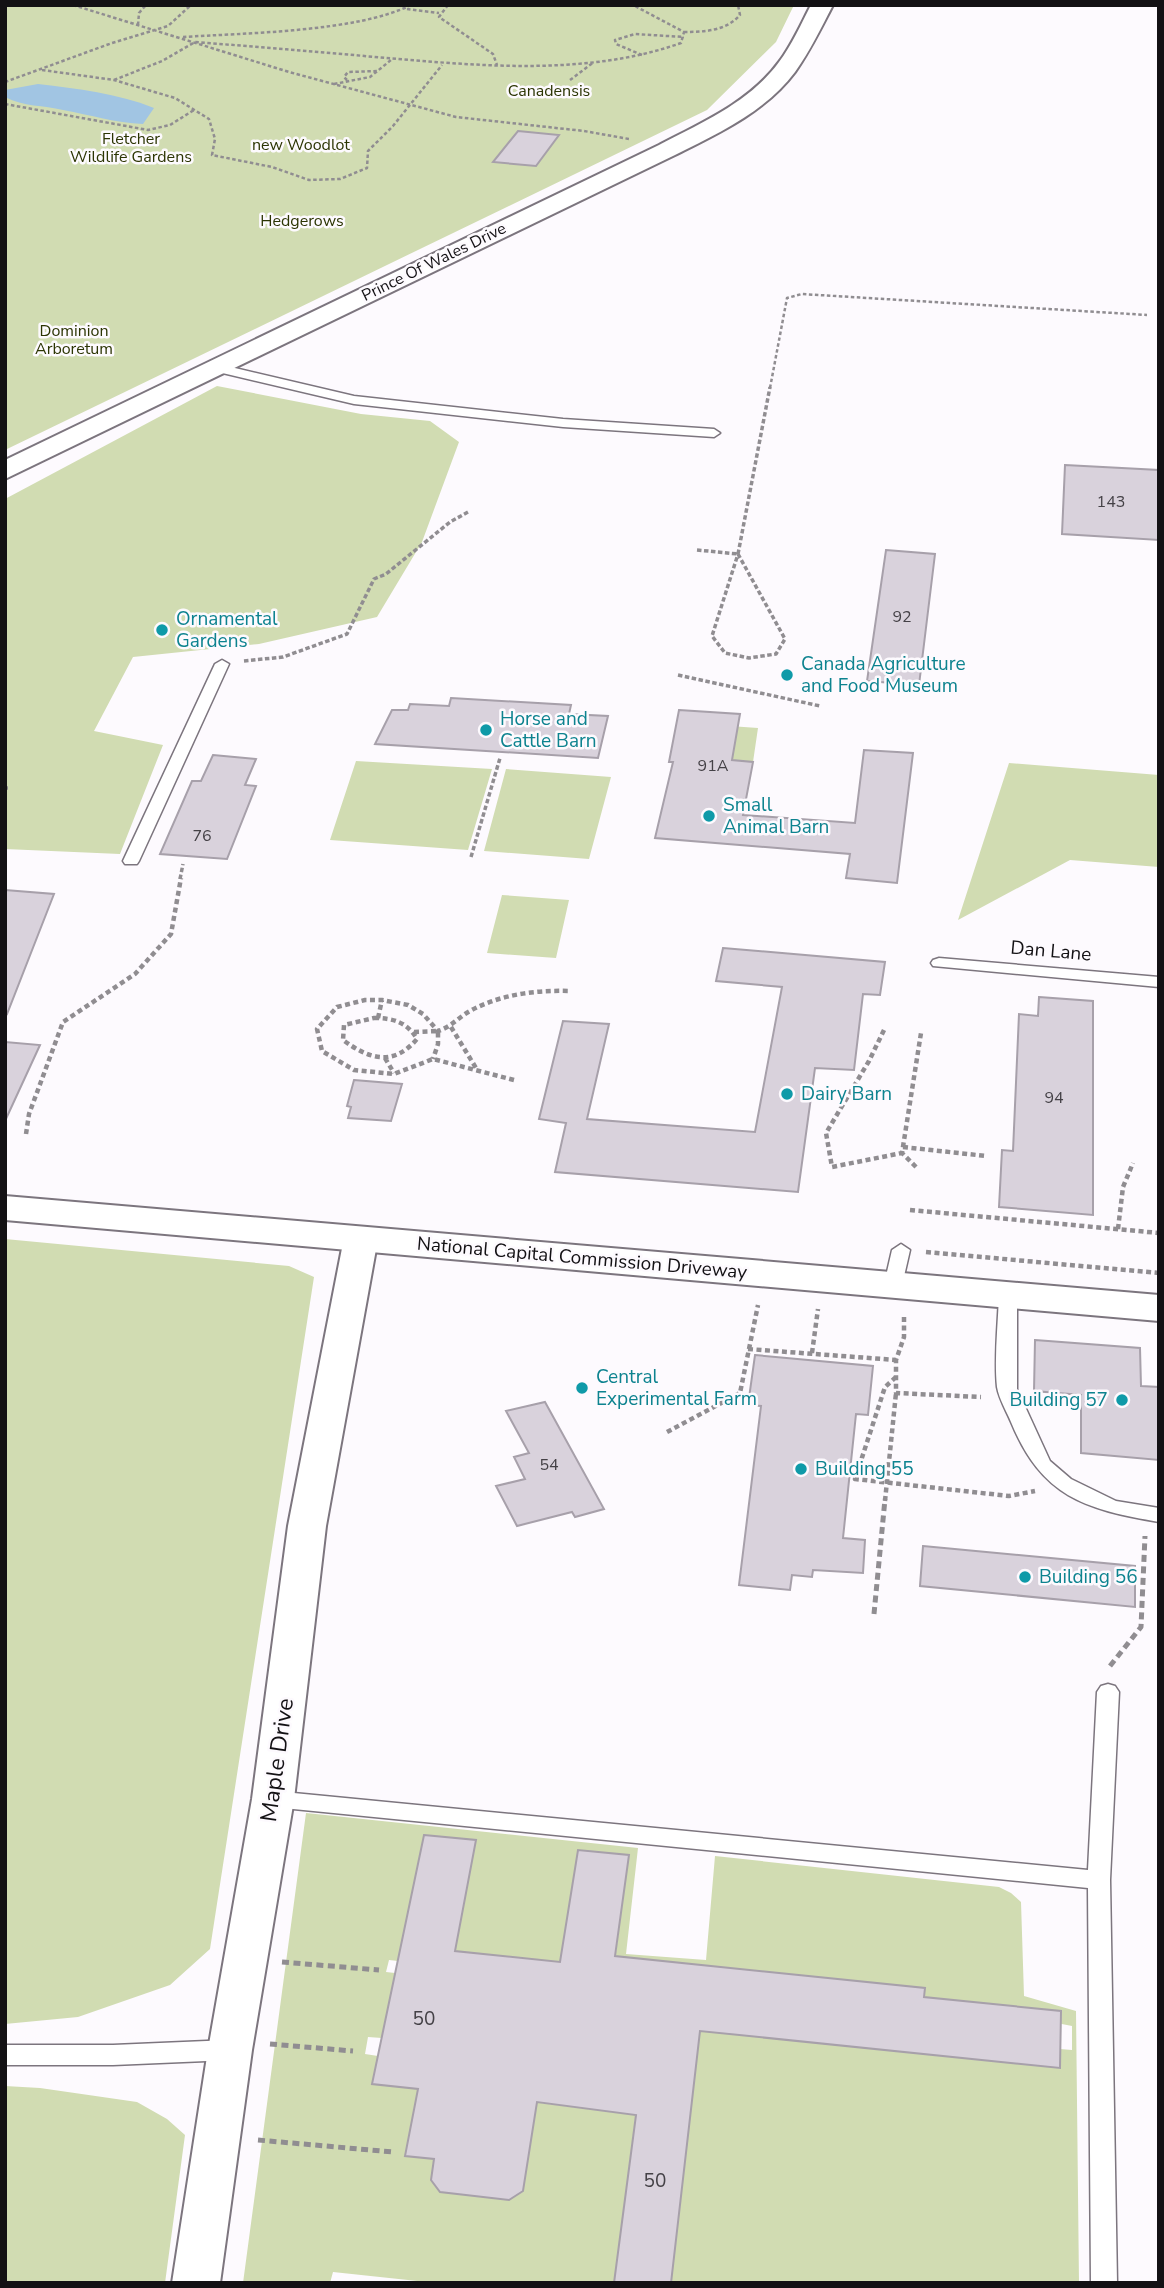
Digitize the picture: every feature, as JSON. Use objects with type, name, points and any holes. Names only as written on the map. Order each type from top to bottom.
[{"type":"main road","name":"Prince Of Wales Drive","points":[[5,471],[734,115],[762,93],[785,69],[822,5]]},
{"type":"main road","name":"National Capital Commission Driveway","points":[[5,1208],[1159,1308]]},
{"type":"street","name":"Maple Drive","points":[[196,2283],[249,2047],[273,1799],[307,1526],[361,1238]]},
{"type":"lane","points":[[218,368],[354,400],[551,422],[714,433]]},
{"type":"lane","points":[[131,861],[222,664]]},
{"type":"lane","name":"Dan Lane","points":[[939,963],[1159,982]]},
{"type":"lane","points":[[1008,1295],[1007,1389],[1025,1432],[1043,1465],[1064,1484],[1112,1507],[1152,1514]]},
{"type":"lane","points":[[1104,2283],[1098,1880],[1108,1681]]},
{"type":"lane","points":[[273,1799],[1098,1880]]},
{"type":"lane","points":[[5,2055],[113,2055],[249,2047]]},
{"type":"path","points":[[73,5],[333,85],[456,117],[624,137],[667,150]]},
{"type":"path","points":[[138,25],[139,13],[146,5]]},
{"type":"path","points":[[5,82],[112,43],[158,30],[175,21],[191,5]]},
{"type":"path","points":[[407,9],[411,5]]},
{"type":"path","points":[[440,13],[448,5]]},
{"type":"path","points":[[634,5],[684,32],[730,24],[740,15],[738,5]]},
{"type":"path","points":[[178,37],[318,26],[407,9],[440,13]]},
{"type":"path","points":[[440,13],[439,17],[494,54],[497,65]]},
{"type":"path","points":[[114,80],[162,61],[195,42],[443,64],[497,65],[595,61],[642,55],[677,46],[684,37],[684,32]]},
{"type":"path","points":[[642,55],[616,44],[615,40],[635,34],[684,37]]},
{"type":"path","points":[[333,85],[347,80],[365,79],[392,59]]},
{"type":"path","points":[[570,80],[595,61]]},
{"type":"path","points":[[42,70],[114,80],[175,98],[209,118],[215,139],[212,155],[220,159],[269,166],[307,180],[336,179],[361,173],[367,168],[368,151],[443,64]]},
{"type":"path","points":[[347,80],[344,77],[348,72],[379,71]]},
{"type":"path","points":[[5,104],[148,130],[170,125],[194,110]]},
{"type":"path","points":[[737,554],[786,639],[776,654],[749,658],[725,653],[712,636],[737,554],[788,298],[802,293],[1147,315]]},
{"type":"path","points":[[222,664],[283,657],[346,634],[374,579],[386,574],[450,522],[468,512]]},
{"type":"path","points":[[697,550],[737,554]]},
{"type":"path","points":[[678,675],[820,706]]},
{"type":"path","points":[[471,857],[500,758]]},
{"type":"path","points":[[26,1134],[29,1114],[63,1022],[135,974],[171,933],[183,864]]},
{"type":"path","points":[[414,1032],[417,1039],[406,1052],[385,1058],[362,1054],[343,1040],[344,1025],[359,1018],[388,1017],[414,1032],[438,1031],[451,1027],[467,1012],[489,1002],[542,989],[571,991]]},
{"type":"path","points":[[433,1059],[438,1044],[438,1031],[415,1009],[382,1000],[365,1000],[337,1007],[317,1029],[322,1051],[354,1070],[394,1074],[433,1059],[514,1080]]},
{"type":"path","points":[[378,1018],[382,1000]]},
{"type":"path","points":[[451,1027],[477,1070]]},
{"type":"path","points":[[884,1030],[870,1061],[827,1133],[832,1167],[902,1150],[986,1156]]},
{"type":"path","points":[[916,1167],[902,1150],[921,1033]]},
{"type":"path","points":[[385,1058],[394,1074]]},
{"type":"path","points":[[1118,1229],[1123,1186],[1133,1163]]},
{"type":"path","points":[[910,1210],[1159,1233]]},
{"type":"path","points":[[874,1614],[896,1393],[896,1360],[904,1337],[899,1284],[1159,1273]]},
{"type":"path","points":[[813,1353],[822,1278]]},
{"type":"path","points":[[667,1432],[740,1393],[758,1305]]},
{"type":"path","points":[[748,1349],[896,1360]]},
{"type":"path","points":[[896,1377],[885,1387],[855,1479],[1009,1496],[1064,1484]]},
{"type":"path","points":[[896,1393],[1010,1397]]},
{"type":"path","points":[[1108,1681],[1141,1627],[1152,1514]]},
{"type":"path","points":[[278,1962],[379,1970]]},
{"type":"path","points":[[249,2047],[353,2051]]},
{"type":"path","points":[[254,2140],[393,2152]]},
{"type":"green space","points":[[5,5],[794,5],[776,42],[707,110],[5,450]]},
{"type":"green space","name":"Ornamental Gardens","points":[[217,386],[361,414],[430,421],[459,442],[422,542],[377,617],[259,644],[133,657],[94,731],[163,745],[120,854],[5,849],[5,499]]},
{"type":"green space","points":[[687,723],[758,728],[753,762],[675,756]]},
{"type":"green space","points":[[356,761],[492,769],[468,850],[330,840]]},
{"type":"green space","points":[[1009,763],[1159,775],[1159,867],[1070,860],[958,920]]},
{"type":"green space","points":[[506,769],[611,777],[589,859],[484,851]]},
{"type":"green space","points":[[502,895],[569,900],[556,958],[487,953]]},
{"type":"green space","points":[[5,1239],[289,1266],[314,1277],[210,1949],[170,1985],[78,2017],[5,2024]]},
{"type":"green space","points":[[306,1813],[638,1848],[626,1954],[706,1960],[715,1856],[999,1887],[1011,1893],[1021,1902],[1024,1996],[1076,2011],[1079,2283],[671,2283],[700,2031],[1059,2068],[1060,2049],[1072,2050],[1072,2026],[924,1997],[924,1988],[626,1958],[599,1966],[616,1952],[629,1855],[574,1964],[401,1946],[398,1961],[389,1960],[386,1972],[395,1973],[382,2038],[368,2037],[365,2054],[378,2056],[372,2084],[483,2095],[405,2156],[434,2159],[431,2180],[440,2192],[509,2200],[523,2191],[532,2132],[502,2098],[626,2114],[640,2080],[614,2283],[436,2283],[333,2272],[330,2283],[243,2283]]},
{"type":"green space","points":[[5,2086],[40,2088],[137,2102],[167,2119],[185,2135],[165,2283],[5,2283]]},
{"type":"water","points":[[38,84],[112,95],[154,108],[143,124],[26,104],[5,97],[5,90]]},
{"type":"building","points":[[518,131],[559,135],[536,166],[493,162]]},
{"type":"building","points":[[1065,465],[1159,470],[1159,540],[1062,534]]},
{"type":"building","points":[[886,550],[935,554],[919,685],[867,681]]},
{"type":"building","name":"Horse and Cattle Barn","points":[[451,698],[571,705],[569,714],[608,716],[598,758],[375,744],[392,710],[408,710],[410,704],[449,706]]},
{"type":"building","name":"Small Animal Barn","points":[[679,710],[740,714],[732,760],[753,762],[743,815],[855,823],[864,750],[913,753],[897,883],[846,878],[850,854],[655,838],[673,762],[669,762]]},
{"type":"building","points":[[213,755],[256,759],[245,785],[256,786],[227,859],[160,854],[192,781],[201,781]]},
{"type":"building","points":[[5,890],[54,894],[7,1014],[5,1013]]},
{"type":"building","name":"Dairy Barn","points":[[723,948],[885,962],[880,995],[863,994],[854,1070],[815,1068],[798,1192],[555,1172],[566,1123],[539,1119],[563,1021],[609,1024],[587,1119],[755,1132],[782,987],[716,981]]},
{"type":"building","points":[[1039,997],[1093,1001],[1093,1215],[999,1207],[1002,1150],[1013,1151],[1019,1014],[1038,1016]]},
{"type":"building","points":[[5,1042],[40,1045],[5,1121]]},
{"type":"building","points":[[354,1080],[402,1084],[391,1121],[348,1118],[351,1107],[347,1106]]},
{"type":"building","name":"Building 57","points":[[1035,1340],[1140,1348],[1141,1386],[1159,1387],[1159,1460],[1081,1453],[1081,1395],[1034,1391]]},
{"type":"building","name":"Building 55","points":[[755,1355],[873,1366],[868,1415],[856,1414],[843,1538],[865,1540],[863,1573],[813,1570],[812,1577],[792,1575],[790,1590],[739,1585],[761,1406],[748,1405]]},
{"type":"building","points":[[545,1402],[604,1509],[575,1517],[572,1512],[517,1526],[496,1486],[525,1479],[514,1457],[529,1453],[506,1411]]},
{"type":"building","name":"Building 56","points":[[923,1546],[1135,1566],[1135,1607],[920,1586]]},
{"type":"building","points":[[424,1835],[476,1840],[455,1951],[560,1962],[578,1850],[629,1855],[615,1956],[925,1988],[924,1997],[1061,2011],[1060,2068],[700,2031],[671,2283],[614,2283],[636,2115],[537,2102],[523,2191],[509,2200],[440,2192],[431,2180],[434,2159],[405,2156],[418,2089],[372,2084]]},
{"type":"place","name":"Ornamental Gardens","points":[[162,630]]},
{"type":"place","name":"Canada Agriculture and Food Museum","points":[[787,675]]},
{"type":"place","name":"Horse and Cattle Barn","points":[[486,730]]},
{"type":"place","name":"Small Animal Barn","points":[[709,816]]},
{"type":"place","name":"Dairy Barn","points":[[787,1094]]},
{"type":"place","name":"Central Experimental Farm","points":[[582,1388]]},
{"type":"place","name":"Building 57","points":[[1122,1400]]},
{"type":"place","name":"Building 55","points":[[801,1469]]},
{"type":"place","name":"Building 56","points":[[1025,1577]]},
{"type":"park label","name":"Canadensis","points":[[549,91]]},
{"type":"park label","name":"new Woodlot","points":[[301,145]]},
{"type":"park label","name":"Fletcher Wildlife Gardens","points":[[131,148]]},
{"type":"park label","name":"Hedgerows","points":[[302,221]]},
{"type":"park label","name":"Dominion Arboretum","points":[[74,340]]}]
